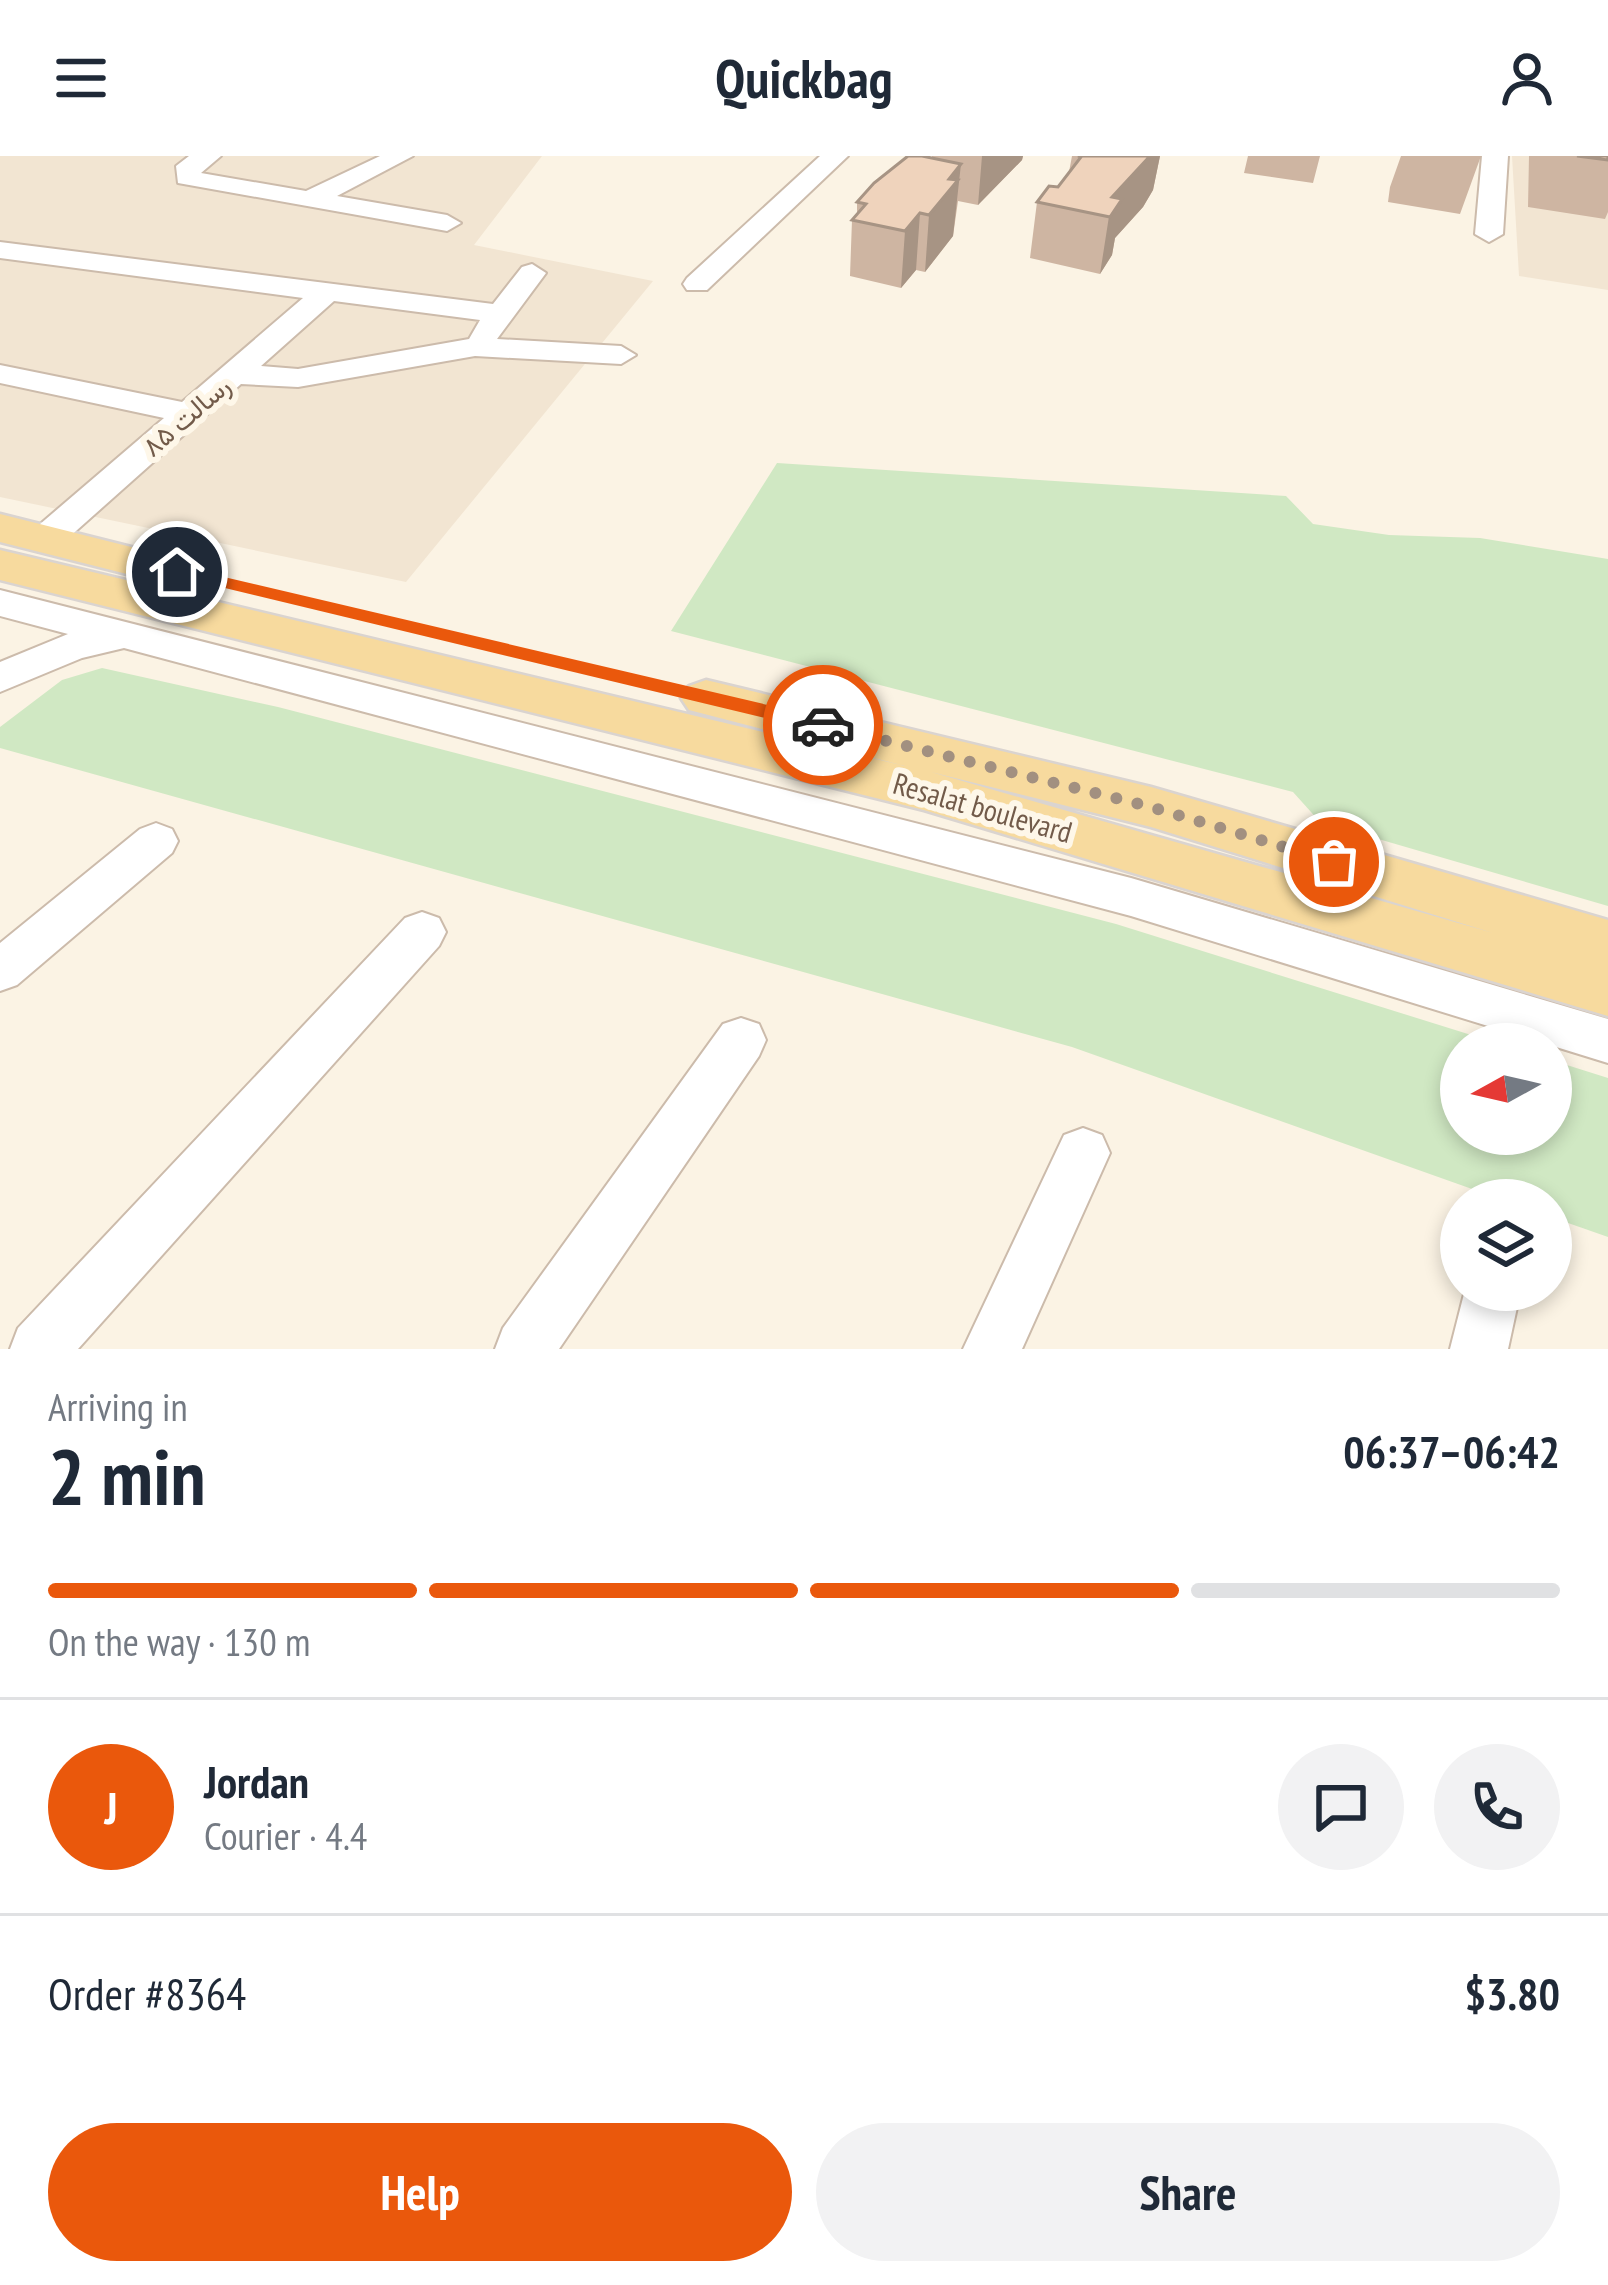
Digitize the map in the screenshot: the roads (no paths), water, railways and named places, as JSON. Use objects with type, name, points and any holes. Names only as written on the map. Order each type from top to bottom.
[{"type":"main road","name":"Resalat boulevard","points":[[22,533],[962,758],[1151,807],[1608,944]]},
{"type":"main road","name":"Resalat boulevard","points":[[2,591],[902,784],[1608,991]]},
{"type":"street","points":[[208,156],[189,166],[187,178],[447,223]]},
{"type":"street","points":[[310,200],[400,156]]},
{"type":"street","points":[[697,284],[835,156]]},
{"type":"street","points":[[1489,235],[1495,156]]},
{"type":"street","points":[[0,250],[500,314]]},
{"type":"street","points":[[475,347],[532,273]]},
{"type":"street","name":"رسالت ۸۵","points":[[22,533],[189,413],[327,292]]},
{"type":"street","points":[[234,374],[298,378],[475,347],[621,355]]},
{"type":"street","points":[[0,374],[189,413]]},
{"type":"street","points":[[2,591],[124,636],[1132,897],[1608,1041]]},
{"type":"street","points":[[2,591],[18,644],[7,673]]},
{"type":"street","points":[[7,673],[73,646],[124,636]]},
{"type":"street","points":[[0,970],[156,841]]},
{"type":"street","points":[[39,1349],[422,932]]},
{"type":"street","points":[[524,1349],[741,1040]]},
{"type":"street","points":[[992,1349],[1083,1153]]}]
